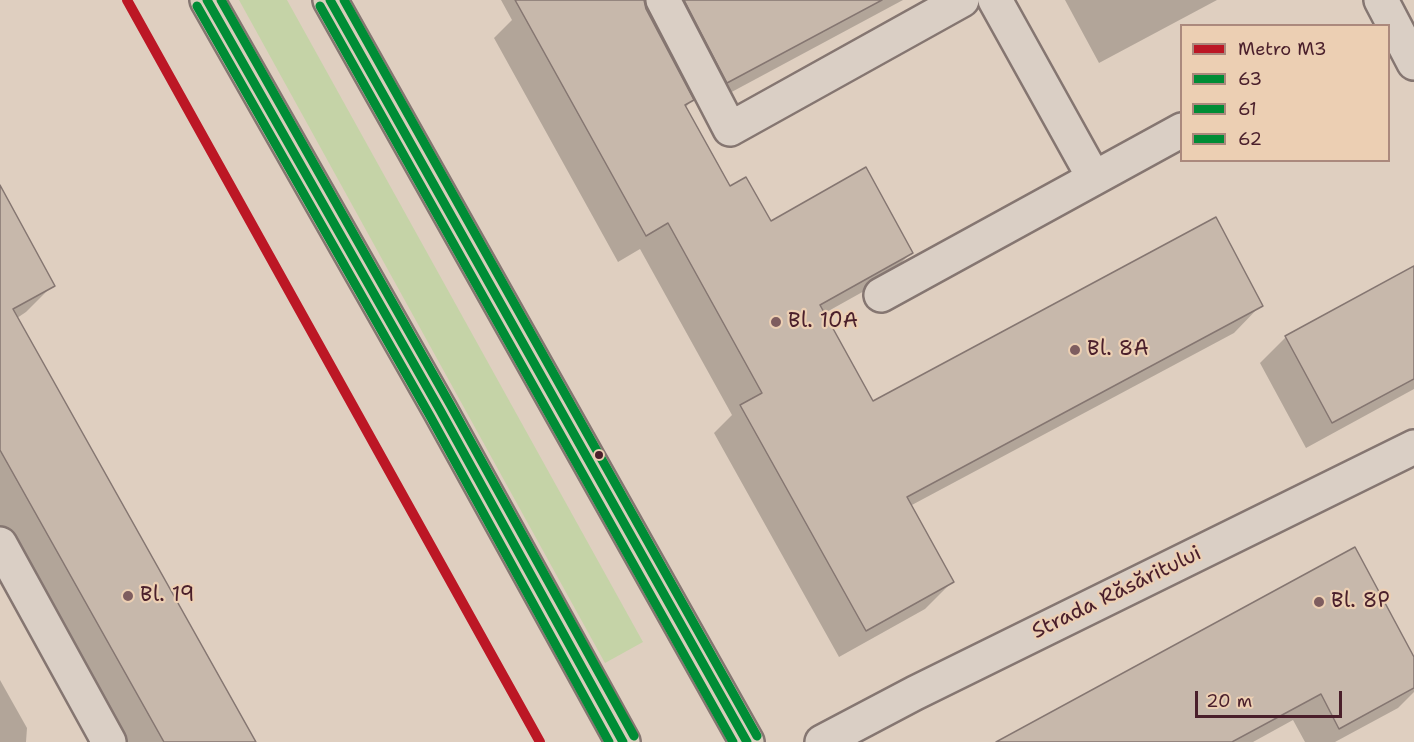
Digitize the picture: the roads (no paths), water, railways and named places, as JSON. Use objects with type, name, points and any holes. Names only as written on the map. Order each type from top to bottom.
[{"type":"main road","points":[[207,0],[440,410],[623,742]]},
{"type":"main road","points":[[330,0],[747,742]]},
{"type":"street","points":[[663,0],[730,129],[962,0]]},
{"type":"street","points":[[995,0],[1094,178]]},
{"type":"street","points":[[1390,27],[1414,63]]},
{"type":"street","points":[[881,295],[1180,131]]},
{"type":"street","name":"Strada Răsăritului","points":[[822,742],[915,693],[1414,447]]},
{"type":"street","points":[[0,544],[109,742]]},
{"type":"metro line","name":"M3","points":[[127,0],[540,742]]},
{"type":"place","name":"Bl. 10A","points":[[776,322]]},
{"type":"place","name":"Bl. 8A","points":[[1075,350]]},
{"type":"place","name":"Bl. 19","points":[[128,596]]},
{"type":"place","name":"Bl. 8P","points":[[1319,602]]}]
